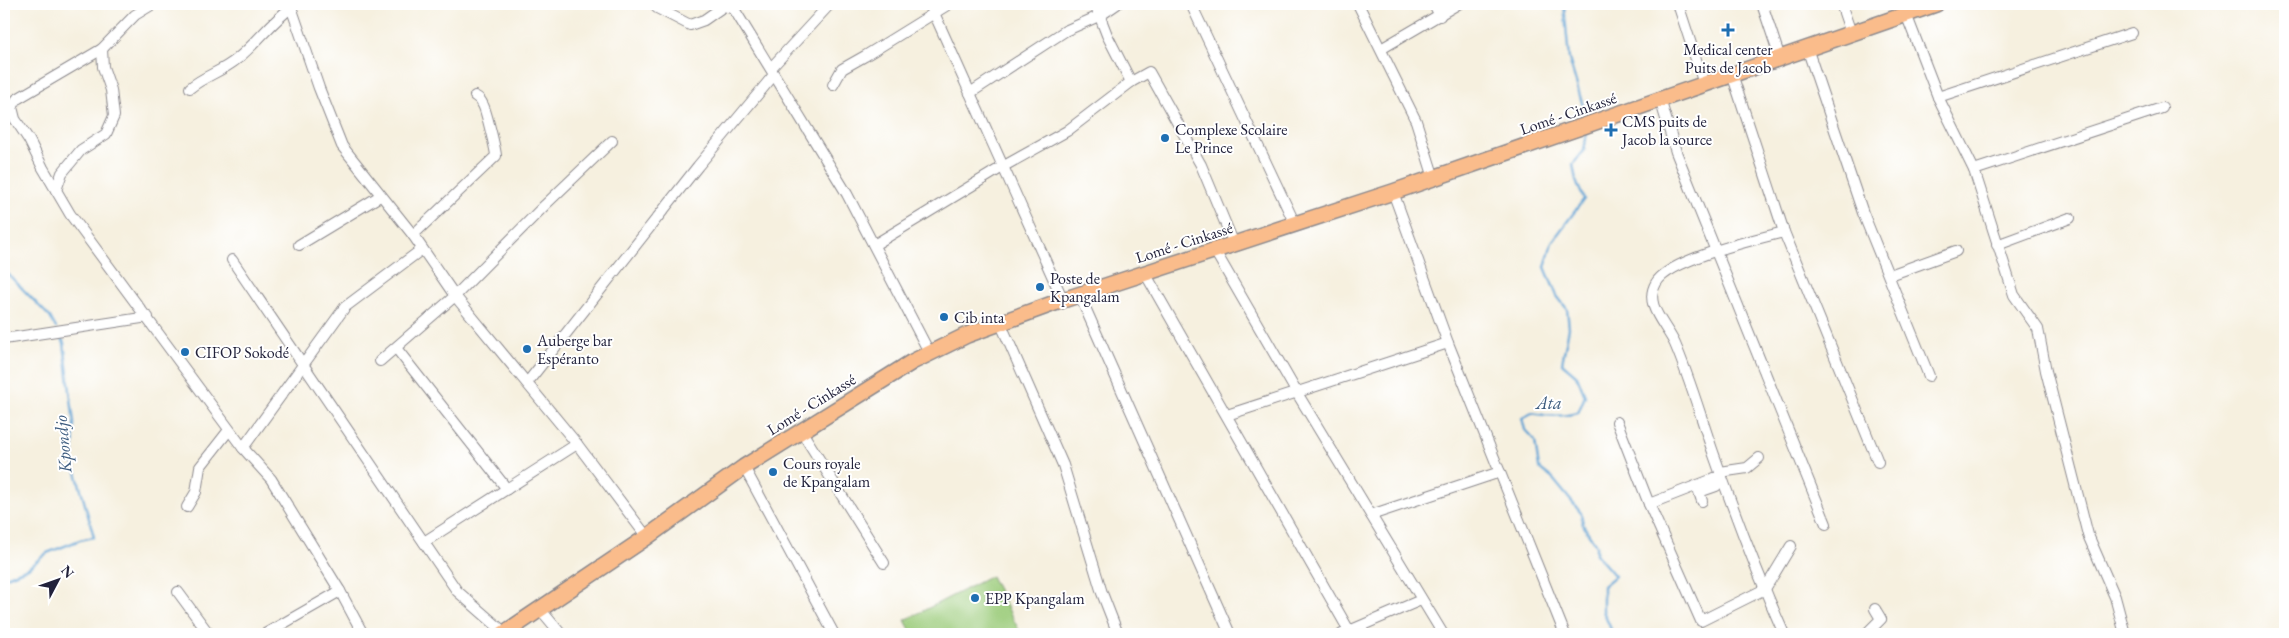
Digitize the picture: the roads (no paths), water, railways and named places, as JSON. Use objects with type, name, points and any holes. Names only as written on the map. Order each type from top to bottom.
[{"type":"highway","name":"Lomé - Cinkassé","points":[[504,633],[647,537],[744,467],[929,352],[1000,322],[1079,294],[1393,192],[1780,58],[1915,9],[1936,4]]},
{"type":"street","points":[[153,4],[135,15],[102,49],[22,95],[12,107],[14,119],[29,140],[56,190],[86,237],[148,317],[243,448],[271,479],[340,591],[362,634]]},
{"type":"street","points":[[527,383],[772,72],[830,4]]},
{"type":"street","points":[[833,86],[842,69],[932,8],[948,4]]},
{"type":"street","points":[[1095,4],[1107,34],[1131,82]]},
{"type":"street","points":[[970,93],[1065,31],[1101,15],[1117,4]]},
{"type":"street","points":[[1191,4],[1295,224]]},
{"type":"street","points":[[1358,4],[1416,121],[1434,178]]},
{"type":"street","points":[[1434,4],[1440,16]]},
{"type":"street","points":[[1381,49],[1458,4]]},
{"type":"street","points":[[1678,4],[1704,84]]},
{"type":"street","points":[[1762,4],[1780,58]]},
{"type":"street","points":[[1841,4],[1851,33]]},
{"type":"street","points":[[190,88],[201,79],[236,60],[291,5],[319,88],[342,146],[413,235],[455,296],[577,444],[647,537]]},
{"type":"street","points":[[657,8],[690,25],[704,20],[724,6],[733,5],[847,194],[929,352]]},
{"type":"street","points":[[932,8],[1063,300]]},
{"type":"street","points":[[1915,9],[1938,97],[1974,170],[2014,295],[2038,329],[2046,371],[2088,535],[2115,597],[2125,634]]},
{"type":"street","points":[[1938,97],[2132,33]]},
{"type":"street","points":[[1807,48],[1863,213],[1890,275],[1929,376]]},
{"type":"street","points":[[56,190],[62,173],[81,150],[106,134],[114,116],[111,90],[103,67],[102,49]]},
{"type":"street","points":[[874,245],[1004,166],[1067,131],[1131,82],[1149,72],[1201,166],[1234,244]]},
{"type":"street","points":[[1732,74],[1784,232],[1878,462]]},
{"type":"street","points":[[413,235],[496,156],[484,107],[475,96]]},
{"type":"street","points":[[1660,100],[1676,152],[1826,524]]},
{"type":"street","points":[[1974,170],[2162,108]]},
{"type":"street","points":[[380,361],[455,296],[545,205],[612,141]]},
{"type":"street","points":[[1393,192],[1448,343],[1564,632]]},
{"type":"street","points":[[299,245],[380,196]]},
{"type":"street","points":[[1997,244],[2070,218]]},
{"type":"street","points":[[1784,232],[1717,251],[1670,269],[1656,282],[1651,294],[1654,308],[1674,343],[1718,475],[1784,634]]},
{"type":"street","points":[[243,448],[345,307],[422,250]]},
{"type":"street","points":[[1215,250],[1297,393],[1442,634]]},
{"type":"street","points":[[1890,275],[1956,251]]},
{"type":"street","points":[[232,260],[456,591],[504,633]]},
{"type":"street","points":[[1145,274],[1227,415],[1347,633],[1421,600]]},
{"type":"street","points":[[1079,294],[1230,634]]},
{"type":"street","points":[[4,339],[148,317]]},
{"type":"street","points":[[1000,322],[1062,465],[1102,593],[1118,634]]},
{"type":"street","points":[[1227,415],[1448,343]]},
{"type":"street","points":[[396,348],[507,489]]},
{"type":"street","points":[[1618,422],[1649,504],[1701,621],[1765,590],[1791,546]]},
{"type":"street","points":[[187,506],[196,492],[200,467],[230,430]]},
{"type":"street","points":[[802,432],[884,564]]},
{"type":"street","points":[[424,542],[577,444]]},
{"type":"street","points":[[1649,504],[1718,475],[1747,468],[1759,458]]},
{"type":"street","points":[[744,467],[834,634]]},
{"type":"street","points":[[1371,515],[1500,472]]},
{"type":"street","points":[[1702,501],[1699,492],[1716,486],[1718,475]]},
{"type":"street","points":[[264,634],[340,591]]},
{"type":"street","points":[[178,592],[209,634]]},
{"type":"street","points":[[540,609],[561,634]]},
{"type":"street","points":[[1866,634],[1881,619],[1876,609]]},
{"type":"waterway","name":"Ata","points":[[1564,4],[1569,59],[1586,116]]},
{"type":"waterway","name":"Ata","points":[[1587,133],[1584,151],[1573,164],[1576,181],[1584,199],[1552,242],[1545,267],[1557,296],[1567,309],[1569,328],[1562,363],[1577,376],[1585,396],[1578,413],[1555,416],[1532,413],[1522,418],[1525,430],[1535,441],[1539,468],[1553,479],[1581,513],[1583,525],[1596,545],[1596,554],[1615,576],[1603,586],[1603,611],[1613,634]]},
{"type":"waterway","name":"Kpondjo","points":[[4,270],[50,317],[56,328]]},
{"type":"waterway","name":"Kpondjo","points":[[4,578],[28,568],[47,553],[80,540],[94,537],[73,461],[74,423],[64,343],[59,333]]},
{"type":"place","name":"Medical center Puits de Jacob","points":[[1728,30]]},
{"type":"place","name":"CMS puits de Jacob la source","points":[[1611,130]]},
{"type":"place","name":"Complexe Scolaire Le Prince","points":[[1165,138]]},
{"type":"place","name":"Poste de Kpangalam","points":[[1040,287]]},
{"type":"place","name":"Cib inta","points":[[944,317]]},
{"type":"place","name":"Auberge bar Espéranto","points":[[527,349]]},
{"type":"place","name":"CIFOP Sokodé","points":[[185,352]]},
{"type":"place","name":"Cours royale de Kpangalam","points":[[773,472]]},
{"type":"place","name":"EPP Kpangalam","points":[[975,598]]}]
